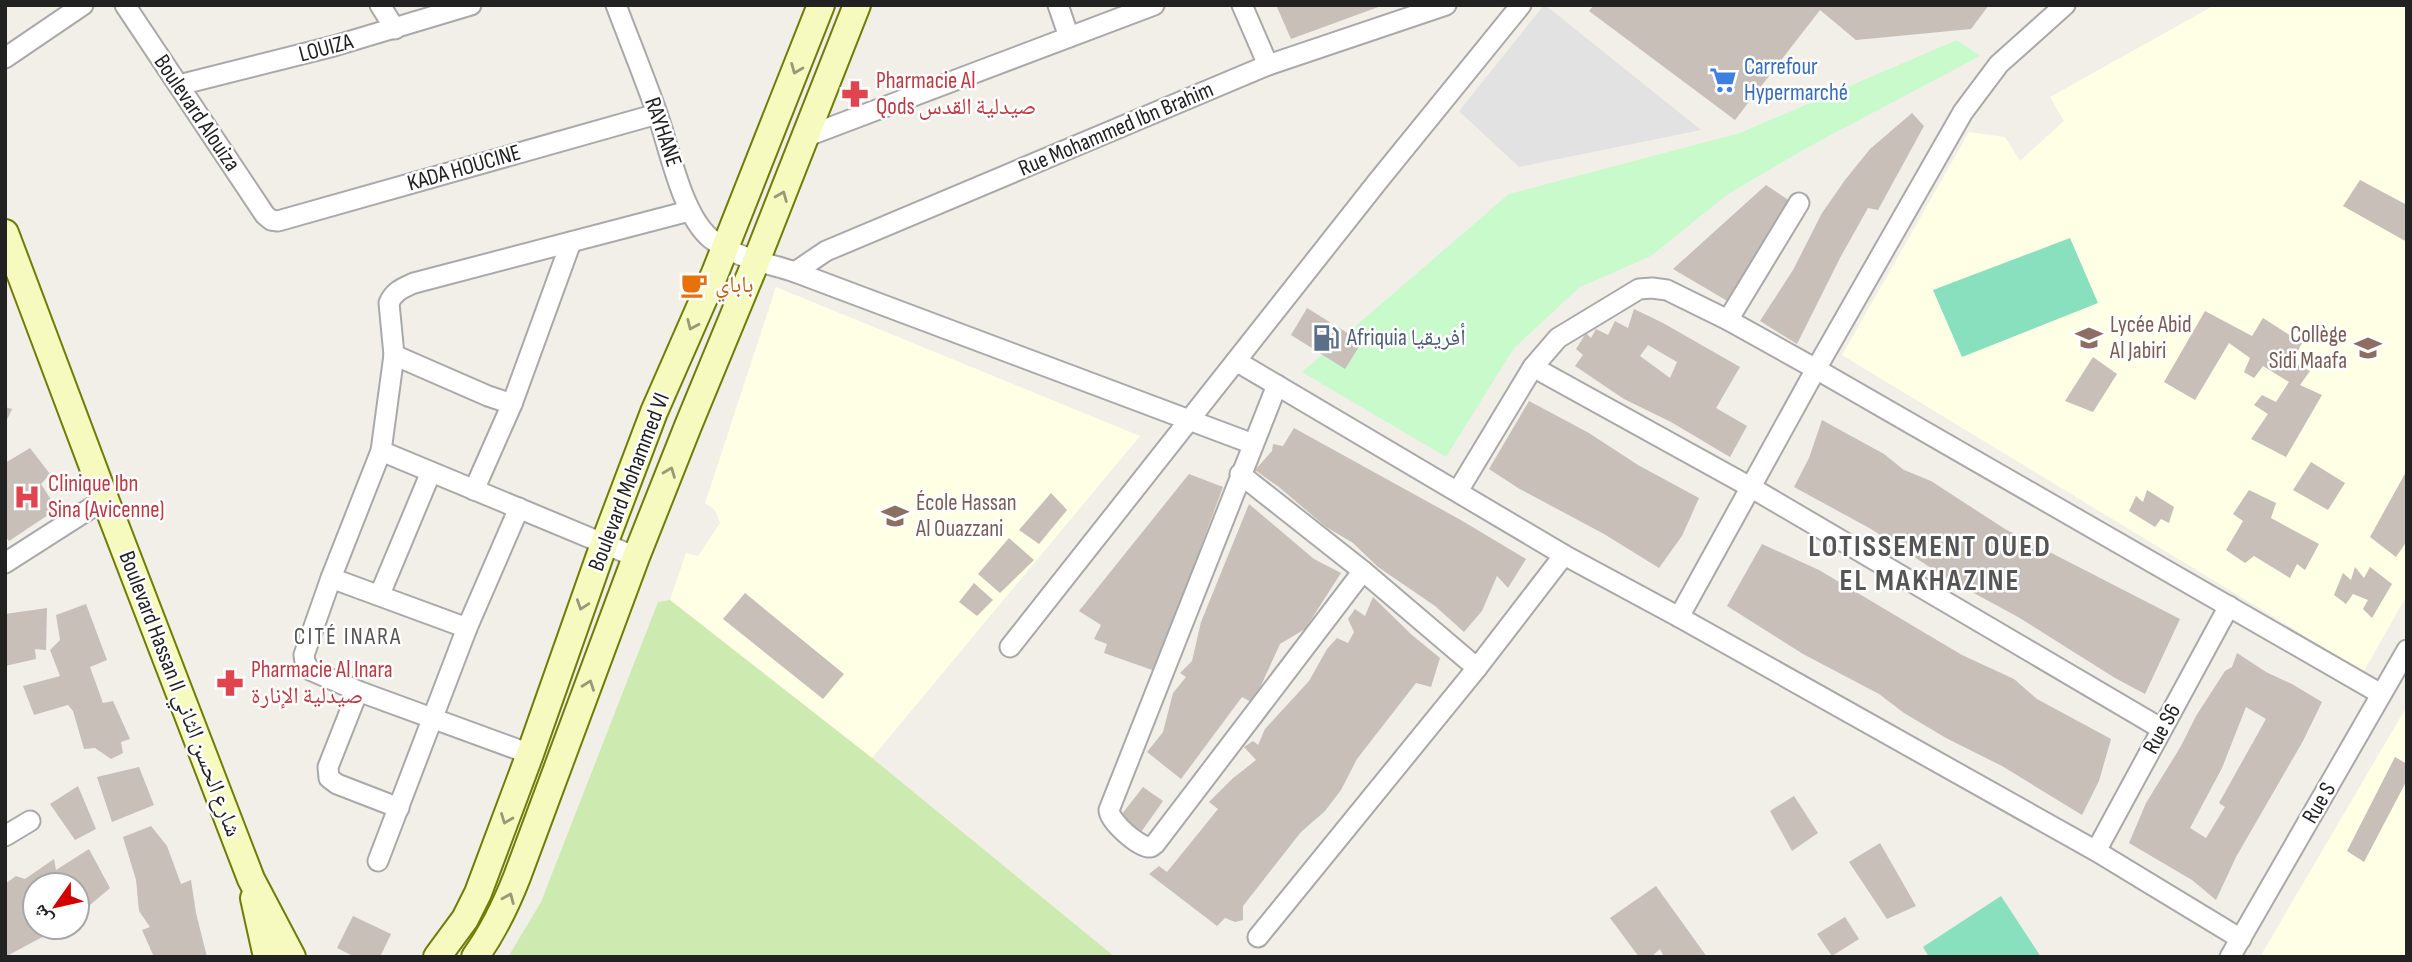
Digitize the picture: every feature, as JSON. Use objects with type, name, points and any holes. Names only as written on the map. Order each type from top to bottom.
[{"type":"main road","name":"Boulevard Mohammed VI","points":[[437,957],[465,919],[478,893],[654,412],[725,248],[821,5]]},
{"type":"main road","name":"Boulevard Mohammed VI","points":[[474,957],[488,939],[509,897],[636,557],[857,5]]},
{"type":"main road","name":"Boulevard Hassan II شارع الحسن الثاني","points":[[5,233],[251,879],[292,957]]},
{"type":"main road","name":"Boulevard Hassan II شارع الحسن الثاني","points":[[251,879],[267,957]]},
{"type":"street","points":[[5,58],[83,5]]},
{"type":"street","name":"Boulevard Alouiza","points":[[125,5],[265,215],[271,220]]},
{"type":"street","points":[[380,5],[395,29]]},
{"type":"street","name":"LOUIZA","points":[[179,85],[395,29],[471,5]]},
{"type":"street","name":"RAYHANE","points":[[616,5],[690,211],[704,232],[725,248]]},
{"type":"street","points":[[1058,5],[1069,37]]},
{"type":"street","points":[[805,138],[1154,5]]},
{"type":"street","points":[[1242,5],[1268,65]]},
{"type":"street","name":"Rue Mohammed Ibn Brahim","points":[[795,272],[826,251],[1268,65],[1446,5]]},
{"type":"street","points":[[1010,647],[1521,5]]},
{"type":"street","points":[[1679,617],[1963,111],[1999,64],[2065,5]]},
{"type":"street","name":"KADA HOUCINE","points":[[271,220],[278,221],[657,114]]},
{"type":"street","points":[[1728,320],[1799,203]]},
{"type":"street","points":[[530,754],[358,691],[310,670],[305,663],[304,655],[331,578],[381,451],[394,355],[389,303],[399,289],[414,283],[690,211]]},
{"type":"street","points":[[474,490],[512,404],[571,242]]},
{"type":"street","points":[[725,248],[1252,444]]},
{"type":"street","points":[[1458,491],[1533,367],[1558,338],[1639,289],[1667,290],[1816,369],[2381,694]]},
{"type":"street","points":[[394,355],[512,404]]},
{"type":"street","points":[[1236,361],[1563,555],[1679,617],[2096,851],[2241,939]]},
{"type":"street","points":[[1533,367],[1752,488],[2162,729]]},
{"type":"street","points":[[1277,385],[1109,810],[1111,819],[1143,847],[1151,848],[1363,571]]},
{"type":"street","points":[[381,451],[636,557]]},
{"type":"street","points":[[380,594],[431,472]]},
{"type":"street","points":[[1240,474],[1363,571],[1477,668]]},
{"type":"street","points":[[5,563],[105,499]]},
{"type":"street","points":[[378,861],[467,628],[519,508]]},
{"type":"street","points":[[1258,937],[1477,668],[1563,555]]},
{"type":"street","points":[[331,578],[467,628]]},
{"type":"street","name":"Rue S6","points":[[2096,851],[2230,606]]},
{"type":"street","name":"Rue S","points":[[2231,957],[2407,650]]},
{"type":"street","points":[[358,691],[328,768],[329,778],[337,784],[399,808]]},
{"type":"street","points":[[5,836],[30,821]]},
{"type":"shaded area","points":[[1544,5],[1701,130],[1519,167],[1459,111]]},
{"type":"shaded area","name":"Lycée Abid Al Jabiri","points":[[2215,5],[2407,5],[2407,595],[2363,673],[1842,355],[1969,132],[2005,137],[2020,161],[2064,121],[2050,97]]},
{"type":"shaded area","name":"École Hassan Al Ouazzani","points":[[776,287],[1140,436],[872,758],[670,600],[686,553],[698,556],[720,523],[715,510],[705,503]]},
{"type":"shaded area","points":[[2407,706],[2407,957],[2260,957]]},
{"type":"green space","points":[[1957,40],[1980,56],[1810,146],[1728,194],[1651,256],[1580,287],[1514,348],[1446,457],[1302,372],[1509,194],[1740,133]]},
{"type":"green space","points":[[2070,238],[2098,303],[1962,357],[1933,290]]},
{"type":"green space","points":[[670,600],[872,758],[1115,957],[508,957],[541,902],[658,602]]},
{"type":"green space","points":[[2001,896],[2041,957],[1929,957],[1923,947]]},
{"type":"building","points":[[1276,5],[1381,5],[1381,6],[1291,39]]},
{"type":"building","name":"Carrefour Hypermarché","points":[[1594,5],[1989,5],[1971,29],[1856,40],[1820,10],[1735,120],[1589,11]]},
{"type":"building","points":[[1912,113],[1924,126],[1878,210],[1868,208],[1797,344],[1760,321],[1793,270],[1822,213],[1845,180],[1870,149]]},
{"type":"building","points":[[2360,180],[2407,205],[2407,242],[2343,206]]},
{"type":"building","points":[[1766,185],[1793,203],[1729,302],[1673,269]]},
{"type":"building","name":"Afriquia أفريقيا","points":[[1307,308],[1362,342],[1345,369],[1291,335]]},
{"type":"building","points":[[1634,309],[1740,367],[1716,408],[1747,426],[1730,457],[1671,422],[1624,399],[1575,366],[1583,355],[1576,349],[1586,333],[1591,338],[1596,329],[1608,335],[1615,321],[1628,328]],"holes":[[[1648,345],[1677,362],[1670,378],[1640,356]]]},
{"type":"building","points":[[2205,311],[2252,336],[2263,318],[2302,343],[2292,362],[2310,371],[2300,385],[2322,395],[2286,457],[2251,439],[2268,414],[2254,405],[2262,395],[2276,402],[2289,382],[2263,366],[2254,378],[2244,372],[2250,358],[2229,343],[2195,400],[2164,382]]},
{"type":"building","points":[[2093,357],[2117,374],[2093,412],[2065,401]]},
{"type":"building","points":[[1529,401],[1699,498],[1682,536],[1659,568],[1489,469]]},
{"type":"building","points":[[5,407],[12,409],[5,424]]},
{"type":"building","points":[[1822,420],[1884,454],[1904,470],[1931,481],[2005,529],[2180,619],[2145,694],[2018,617],[1948,579],[1871,529],[1794,487],[1809,458]]},
{"type":"building","points":[[1294,428],[1526,559],[1508,588],[1497,576],[1482,611],[1464,632],[1435,606],[1378,567],[1353,543],[1326,527],[1255,470],[1272,451],[1273,444],[1283,446]]},
{"type":"building","name":"Clinique Ibn Sina (Avicenne)","points":[[30,448],[50,474],[41,484],[57,509],[9,541],[5,536],[5,463]]},
{"type":"building","points":[[2311,462],[2345,483],[2328,510],[2293,490]]},
{"type":"building","points":[[2407,470],[2407,541],[2396,557],[2370,537]]},
{"type":"building","points":[[1189,474],[1223,487],[1155,671],[1104,653],[1107,644],[1094,639],[1101,625],[1079,611]]},
{"type":"building","points":[[2147,490],[2174,507],[2169,523],[2161,519],[2155,527],[2129,511],[2136,496],[2143,502]]},
{"type":"building","points":[[2249,490],[2276,503],[2271,518],[2319,544],[2305,570],[2297,564],[2290,578],[2254,556],[2245,563],[2226,550],[2243,521],[2233,514]]},
{"type":"building","points":[[1051,493],[1067,510],[1039,544],[1019,530]]},
{"type":"building","points":[[1249,504],[1314,559],[1341,573],[1305,629],[1280,644],[1253,703],[1242,697],[1181,779],[1147,752],[1163,732],[1173,693],[1186,677],[1180,673],[1192,661],[1201,622]]},
{"type":"building","points":[[1009,538],[1034,560],[1000,593],[978,574]]},
{"type":"building","points":[[1762,544],[1819,570],[1962,655],[2014,679],[2037,699],[2111,739],[2099,781],[2082,815],[2002,766],[1904,713],[1879,694],[1803,654],[1727,606]]},
{"type":"building","points":[[2355,567],[2364,578],[2370,567],[2392,584],[2372,618],[2363,609],[2368,600],[2353,594],[2346,604],[2334,595],[2343,573],[2351,580]]},
{"type":"building","points":[[974,583],[993,600],[977,616],[959,602]]},
{"type":"building","points":[[745,593],[844,674],[823,699],[723,619]]},
{"type":"building","points":[[1373,597],[1440,658],[1431,687],[1416,683],[1357,759],[1341,790],[1325,811],[1301,832],[1243,906],[1243,920],[1235,922],[1225,918],[1217,926],[1149,874],[1159,866],[1167,872],[1218,809],[1209,802],[1256,760],[1244,747],[1253,741],[1258,745],[1265,729],[1309,681],[1327,649],[1337,638],[1348,643],[1354,632],[1348,619],[1355,609],[1365,616]]},
{"type":"building","points":[[86,604],[107,660],[90,667],[103,703],[113,701],[130,739],[121,742],[123,753],[111,759],[95,748],[84,749],[73,711],[68,705],[34,715],[23,686],[60,676],[50,650],[60,640],[56,615]]},
{"type":"building","points":[[47,608],[46,650],[35,649],[36,659],[5,666],[5,614]]},
{"type":"building","points":[[2237,653],[2322,702],[2303,741],[2236,857],[2216,900],[2192,880],[2129,843],[2146,803],[2196,716],[2225,671],[2232,667]],"holes":[[[2246,707],[2266,719],[2219,803],[2225,807],[2206,838],[2190,828],[2222,768]]]},
{"type":"building","points":[[2395,757],[2407,764],[2407,780],[2364,862],[2347,851]]},
{"type":"building","points":[[139,767],[154,805],[112,822],[97,777]]},
{"type":"building","points":[[78,786],[96,829],[75,840],[50,804]]},
{"type":"building","points":[[1143,787],[1163,801],[1139,835],[1118,819]]},
{"type":"building","points":[[1794,796],[1818,833],[1792,851],[1770,811]]},
{"type":"building","points":[[151,826],[167,846],[181,884],[191,880],[207,957],[154,957],[142,930],[150,927],[139,911],[136,880],[123,837]]},
{"type":"building","points":[[1880,843],[1916,906],[1887,919],[1849,862]]},
{"type":"building","points":[[89,849],[110,888],[91,904],[91,871],[37,871],[54,859],[56,870]]},
{"type":"building","points":[[16,876],[21,878],[21,941],[35,941],[5,957],[5,884]]},
{"type":"building","points":[[1656,886],[1707,957],[1664,957],[1660,949],[1651,957],[1639,957],[1610,918]]},
{"type":"building","points":[[353,916],[391,934],[380,957],[355,957],[337,948]]},
{"type":"building","points":[[1845,917],[1859,939],[1832,956],[1817,934]]},
{"type":"place","name":"Carrefour Hypermarché","points":[[1723,80]]},
{"type":"place","name":"Pharmacie Al Qods صيدلية القدس","points":[[855,94]]},
{"type":"place","name":"باباي","points":[[694,285]]},
{"type":"place","name":"Afriquia أفريقيا","points":[[1326,338]]},
{"type":"place","name":"Lycée Abid Al Jabiri","points":[[2089,338]]},
{"type":"place","name":"Collège Sidi Maafa","points":[[2368,348]]},
{"type":"place","name":"Clinique Ibn Sina (Avicenne)","points":[[27,497]]},
{"type":"place","name":"École Hassan Al Ouazzani","points":[[895,516]]},
{"type":"place","name":"Pharmacie Al Inara صيدلية الإنارة","points":[[230,683]]},
{"type":"district","name":"LOTISSEMENT OUED EL MAKHAZINE","points":[[1930,564]]},
{"type":"district","name":"CITÉ INARA","points":[[348,636]]}]
